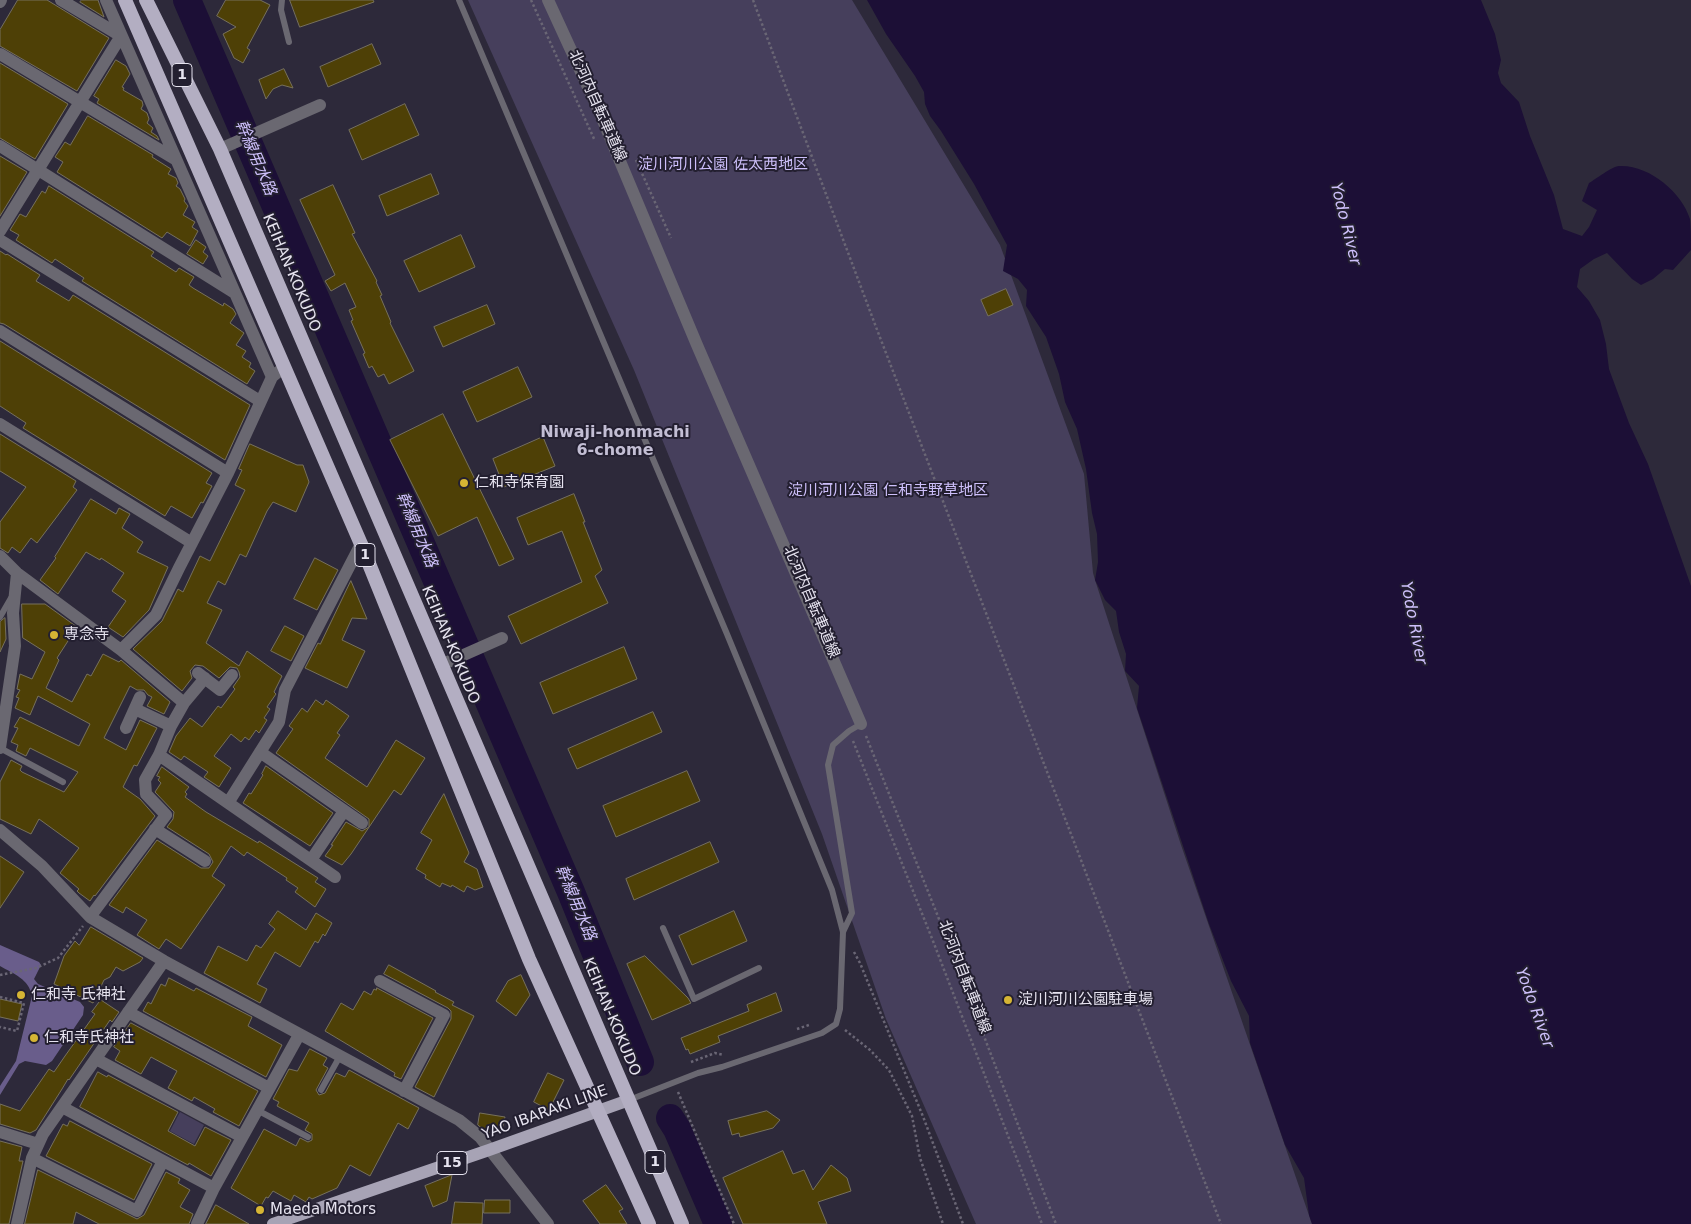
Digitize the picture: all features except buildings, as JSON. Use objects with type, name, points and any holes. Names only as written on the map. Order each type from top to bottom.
[{"type":"highway","name":"1","points":[[125,0],[361,544],[529,959],[649,1224]]},
{"type":"highway","name":"KEIHAN-KOKUDO","points":[[146,0],[220,149],[682,1224]]},
{"type":"main road","name":"YAO IBARAKI LINE","points":[[273,1224],[629,1100]]},
{"type":"street","points":[[62,0],[121,36]]},
{"type":"street","points":[[106,0],[272,377]]},
{"type":"street","name":"北河内自転車道線","points":[[548,0],[599,112],[696,345],[861,724]]},
{"type":"street","points":[[0,231],[121,36]]},
{"type":"street","points":[[0,54],[175,159]]},
{"type":"street","points":[[220,149],[320,105]]},
{"type":"street","points":[[0,146],[233,292]]},
{"type":"street","points":[[0,240],[260,401]]},
{"type":"street","points":[[0,331],[228,473]]},
{"type":"street","points":[[120,650],[156,615],[228,473],[272,377],[285,366]]},
{"type":"street","points":[[0,424],[192,543]]},
{"type":"street","points":[[228,803],[279,722],[285,690],[361,544]]},
{"type":"street","points":[[0,556],[18,573],[120,650],[184,703]]},
{"type":"street","points":[[0,748],[15,646],[13,613],[18,573]]},
{"type":"street","points":[[441,665],[502,638]]},
{"type":"street","points":[[90,917],[166,814],[146,794],[145,780],[184,703],[202,675],[220,690],[232,675]]},
{"type":"street","points":[[126,728],[140,697]]},
{"type":"street","points":[[135,709],[171,726]]},
{"type":"street","points":[[260,752],[362,824]]},
{"type":"street","points":[[159,755],[335,877]]},
{"type":"street","points":[[311,860],[344,811]]},
{"type":"street","points":[[155,829],[205,861]]},
{"type":"street","points":[[0,830],[42,866],[90,917],[164,961],[459,1120],[480,1137],[548,1224]]},
{"type":"street","points":[[17,1224],[32,1158],[43,1134],[164,961]]},
{"type":"street","points":[[380,981],[444,1015],[404,1091]]},
{"type":"street","points":[[128,1012],[269,1088]]},
{"type":"street","points":[[197,1224],[214,1188],[300,1035]]},
{"type":"street","points":[[96,1059],[242,1137]]},
{"type":"street","points":[[62,1107],[214,1188]]},
{"type":"street","points":[[0,1132],[38,1144]]},
{"type":"street","points":[[32,1158],[137,1211],[163,1161]]},
{"type":"lane","points":[[282,0],[281,10],[288,42]]},
{"type":"lane","points":[[459,0],[728,634],[832,890],[843,932],[840,1009],[836,1024],[822,1033],[674,1082],[629,1100]]},
{"type":"lane","points":[[0,617],[16,590]]},
{"type":"lane","points":[[843,932],[852,913],[828,766],[834,745],[849,731],[861,724]]},
{"type":"lane","points":[[0,748],[63,782]]},
{"type":"lane","points":[[663,928],[694,999],[759,968]]},
{"type":"lane","points":[[321,1090],[340,1056]]},
{"type":"lane","points":[[257,1110],[308,1137]]},
{"type":"path","name":"北河内自転車道線","points":[[531,0],[596,144]]},
{"type":"path","points":[[753,0],[876,327],[1221,1224]]},
{"type":"path","name":"北河内自転車道線","points":[[861,724],[945,934],[1056,1224]]},
{"type":"path","name":"北河内自転車道線","points":[[849,731],[1042,1224]]},
{"type":"path","points":[[0,975],[36,968],[58,958],[90,917]]},
{"type":"path","points":[[843,932],[860,963],[924,1119],[963,1224]]},
{"type":"path","points":[[0,997],[24,1003],[17,1031],[0,1027]]},
{"type":"path","points":[[836,1024],[870,1050],[889,1070],[912,1116],[920,1158],[943,1224]]},
{"type":"path","points":[[674,1082],[734,1224]]},
{"type":"green space","name":"淀川河川公園 仁和寺野草地区","points":[[468,0],[852,0],[1000,245],[1084,474],[1095,580],[1181,845],[1312,1224],[976,1224],[886,1019],[822,834],[634,370]]},
{"type":"green space","points":[[180,1112],[204,1125],[194,1144],[170,1131]]},
{"type":"shaded area","name":"仁和寺氏神社","points":[[0,945],[39,962],[41,965],[34,979],[38,984],[80,1002],[84,1007],[83,1015],[52,1061],[46,1065],[25,1061],[19,1064],[0,1095],[0,1086],[16,1061],[32,996],[28,985],[24,981],[0,966]]},
{"type":"water","name":"Yodo River","points":[[867,0],[1481,0],[1495,34],[1501,60],[1498,73],[1501,83],[1519,102],[1530,136],[1554,195],[1563,229],[1582,236],[1589,227],[1597,210],[1582,201],[1589,183],[1619,166],[1641,170],[1652,175],[1672,190],[1680,199],[1690,219],[1691,250],[1673,270],[1665,269],[1653,279],[1641,285],[1632,279],[1607,253],[1580,269],[1577,287],[1589,301],[1600,320],[1606,344],[1609,369],[1629,423],[1648,464],[1691,586],[1691,1224],[1312,1224],[1304,1178],[1285,1145],[1250,1043],[1249,1016],[1231,981],[1209,924],[1137,708],[1139,686],[1125,671],[1126,654],[1119,632],[1116,611],[1105,600],[1095,580],[1098,562],[1097,534],[1086,469],[1077,429],[1065,402],[1059,374],[1046,337],[1026,306],[1027,290],[1018,279],[1003,271],[1007,245],[974,184],[930,116],[925,104],[924,92],[915,76],[886,34]]},
{"type":"waterway","name":"幹線用水路","points":[[187,0],[571,892],[640,1062]]},
{"type":"waterway","name":"幹線用水路","points":[[670,1118],[677,1129],[718,1224]]},
{"type":"place","name":"仁和寺保育園","points":[[464,483]]},
{"type":"place","name":"専念寺","points":[[54,635]]},
{"type":"place","name":"仁和寺 氏神社","points":[[21,995]]},
{"type":"place","name":"淀川河川公園駐車場","points":[[1008,1000]]},
{"type":"place","name":"仁和寺氏神社","points":[[34,1038]]},
{"type":"place","name":"Maeda Motors","points":[[260,1210]]},
{"type":"district","name":"Niwaji-honmachi 6-chome","points":[[615,442]]},
{"type":"park label","name":"淀川河川公園 佐太西地区","points":[[723,165]]}]
